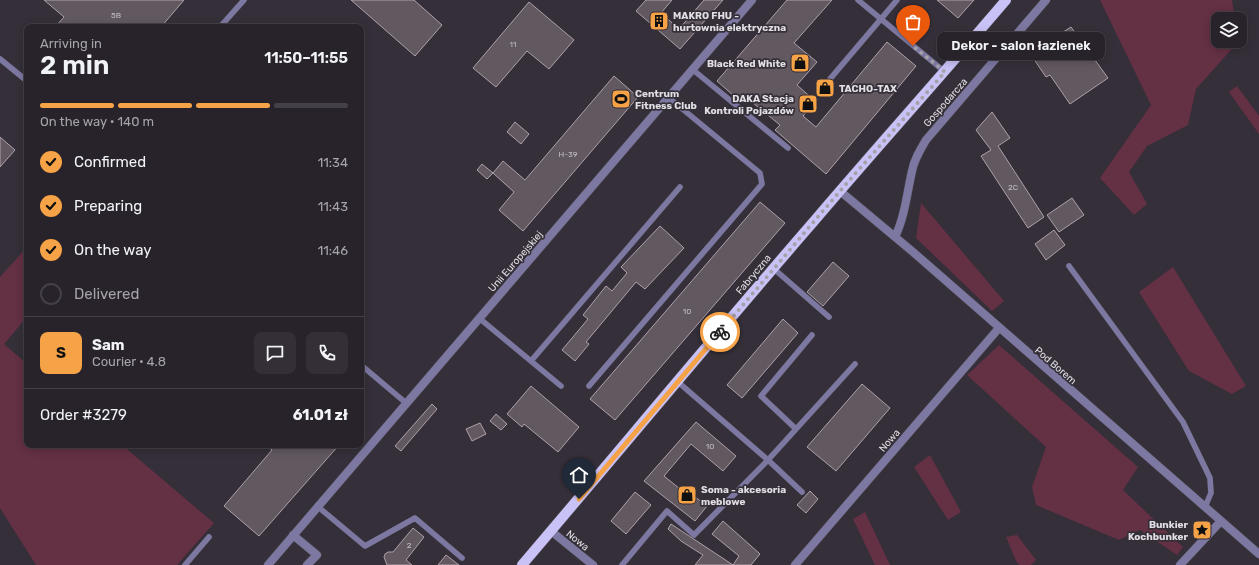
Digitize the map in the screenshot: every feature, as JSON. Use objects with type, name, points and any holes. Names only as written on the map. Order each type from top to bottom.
[{"type":"main road","name":"Fabryczna","points":[[522,565],[773,268],[945,72],[1006,0]]},
{"type":"street","name":"Unii Europejskiej","points":[[268,565],[752,0]]},
{"type":"street","name":"Gospodarcza","points":[[895,237],[900,227],[916,157],[926,140],[1046,0]]},
{"type":"street","name":"Pod Borem","points":[[840,191],[895,237],[1259,554]]},
{"type":"street","name":"Nowa","points":[[795,565],[999,328]]},
{"type":"street","points":[[1184,564],[1221,521]]},
{"type":"street","name":"Nowa","points":[[551,531],[592,565]]},
{"type":"street","points":[[294,534],[316,555],[307,565]]},
{"type":"lane","points":[[223,24],[244,0]]},
{"type":"lane","points":[[858,0],[945,72]]},
{"type":"lane","points":[[830,79],[897,0]]},
{"type":"lane","points":[[0,59],[24,79]]},
{"type":"lane","points":[[692,69],[788,148]]},
{"type":"lane","points":[[589,386],[762,184],[760,173],[668,97]]},
{"type":"lane","points":[[531,361],[680,187]]},
{"type":"lane","points":[[1069,266],[1183,422],[1210,478],[1210,493],[1205,507]]},
{"type":"lane","points":[[773,268],[829,317]]},
{"type":"lane","points":[[479,318],[561,386]]},
{"type":"lane","points":[[796,429],[761,396],[812,335]]},
{"type":"lane","points":[[622,565],[667,511],[694,535],[768,460],[855,364]]},
{"type":"lane","points":[[364,368],[406,403]]},
{"type":"lane","points":[[678,382],[768,460],[802,492]]},
{"type":"lane","points":[[317,506],[365,546],[415,518],[462,558]]},
{"type":"lane","points":[[185,565],[209,537]]},
{"type":"shaded area","points":[[1100,0],[1232,0],[1234,12],[1211,12],[1211,48],[1233,48],[1196,89],[1188,125],[1147,146],[1129,172],[1147,204],[1134,215],[1100,178],[1151,105]]},
{"type":"shaded area","points":[[1237,86],[1259,116],[1259,134],[1229,92]]},
{"type":"shaded area","points":[[921,203],[1004,301],[992,311],[916,238]]},
{"type":"shaded area","points":[[24,250],[24,321],[4,344],[24,361],[24,448],[126,448],[214,523],[177,565],[36,565],[0,508],[0,277]]},
{"type":"shaded area","points":[[1173,267],[1246,386],[1232,394],[1189,371],[1139,292]]},
{"type":"shaded area","points":[[999,345],[1138,467],[1123,490],[1183,547],[1177,555],[1140,530],[1119,540],[1036,505],[1032,487],[1046,447],[967,375]]},
{"type":"shaded area","points":[[930,455],[961,512],[948,520],[914,467]]},
{"type":"shaded area","points":[[865,512],[890,565],[875,565],[853,519]]},
{"type":"shaded area","points":[[1017,535],[1036,560],[1031,565],[1020,565],[1017,563],[1006,537]]},
{"type":"building","points":[[44,0],[184,0],[164,24],[58,24],[64,17]]},
{"type":"building","points":[[351,0],[414,0],[442,25],[415,56]]},
{"type":"building","name":"MAKRO FHU - hurtownia elektryczna","points":[[646,0],[672,0],[661,13],[679,29],[704,0],[723,0],[680,49],[636,11]]},
{"type":"building","points":[[787,0],[832,0],[794,43],[817,62],[797,85],[815,101],[803,116],[816,127],[887,42],[916,66],[826,174],[775,130],[780,125],[747,98],[742,103],[717,81]]},
{"type":"building","points":[[937,0],[974,0],[958,18]]},
{"type":"building","points":[[529,2],[574,40],[549,69],[527,51],[496,87],[473,68]]},
{"type":"building","points":[[1071,27],[1108,78],[1070,104],[1050,75],[1046,77],[1029,52],[1036,40],[1041,46]]},
{"type":"building","points":[[614,76],[638,97],[523,231],[499,210],[514,192],[493,173],[503,161],[525,180]]},
{"type":"building","points":[[992,112],[1010,138],[998,146],[1044,217],[1028,228],[981,156],[991,150],[976,130]]},
{"type":"building","points":[[515,122],[529,134],[521,144],[507,132]]},
{"type":"building","points":[[0,137],[15,150],[0,167]]},
{"type":"building","points":[[482,164],[493,173],[487,179],[477,170]]},
{"type":"building","points":[[1072,198],[1084,215],[1059,232],[1047,215]]},
{"type":"building","points":[[760,202],[785,223],[615,420],[590,399]]},
{"type":"building","points":[[660,226],[684,248],[645,289],[636,282],[586,342],[589,344],[575,361],[562,350],[588,319],[583,315],[606,286],[612,291],[627,273],[621,267]]},
{"type":"building","points":[[1054,230],[1065,245],[1046,260],[1035,244]]},
{"type":"building","points":[[833,262],[849,276],[823,306],[807,292]]},
{"type":"building","points":[[783,319],[798,333],[742,398],[727,385]]},
{"type":"building","points":[[862,384],[890,408],[836,471],[807,447]]},
{"type":"building","points":[[531,386],[579,427],[558,452],[524,424],[522,427],[507,414]]},
{"type":"building","points":[[432,404],[437,409],[401,451],[395,446]]},
{"type":"building","points":[[496,414],[507,424],[501,430],[490,421]]},
{"type":"building","points":[[696,422],[736,456],[723,471],[691,444],[664,476],[680,489],[682,487],[707,506],[695,521],[644,481]]},
{"type":"building","points":[[480,423],[486,434],[472,441],[466,429]]},
{"type":"building","points":[[270,448],[336,448],[259,536],[224,506],[272,450]]},
{"type":"building","points":[[810,491],[818,499],[806,513],[797,505]]},
{"type":"building","points":[[635,492],[651,505],[626,534],[611,521]]},
{"type":"building","points":[[723,521],[760,554],[751,565],[733,565],[739,556],[712,534]]},
{"type":"building","points":[[671,524],[733,565],[695,565],[703,555],[681,541],[668,529]]},
{"type":"building","points":[[413,528],[424,537],[406,560],[412,565],[387,565],[384,557],[385,554],[388,552],[393,552]]},
{"type":"building","points":[[446,555],[459,565],[438,565]]},
{"type":"way so far","points":[[720,332],[767,275],[945,72],[913,46]]},
{"type":"place","name":"MAKRO FHU - hurtownia elektryczna","points":[[659,21]]},
{"type":"place","name":"Dekor - salon łazienek","points":[[913,46]]},
{"type":"place","name":"Black Red White","points":[[800,63]]},
{"type":"place","name":"TACHO-TAX","points":[[825,88]]},
{"type":"place","name":"Centrum Fitness Club","points":[[621,99]]},
{"type":"place","name":"DAKA Stacja Kontroli Pojazdów","points":[[808,104]]},
{"type":"place","name":"Soma - akcesoria meblowe","points":[[687,495]]},
{"type":"place","name":"Bunkier Kochbunker","points":[[1202,530]]},
{"type":"route","points":[[579,499],[720,332]]}]
